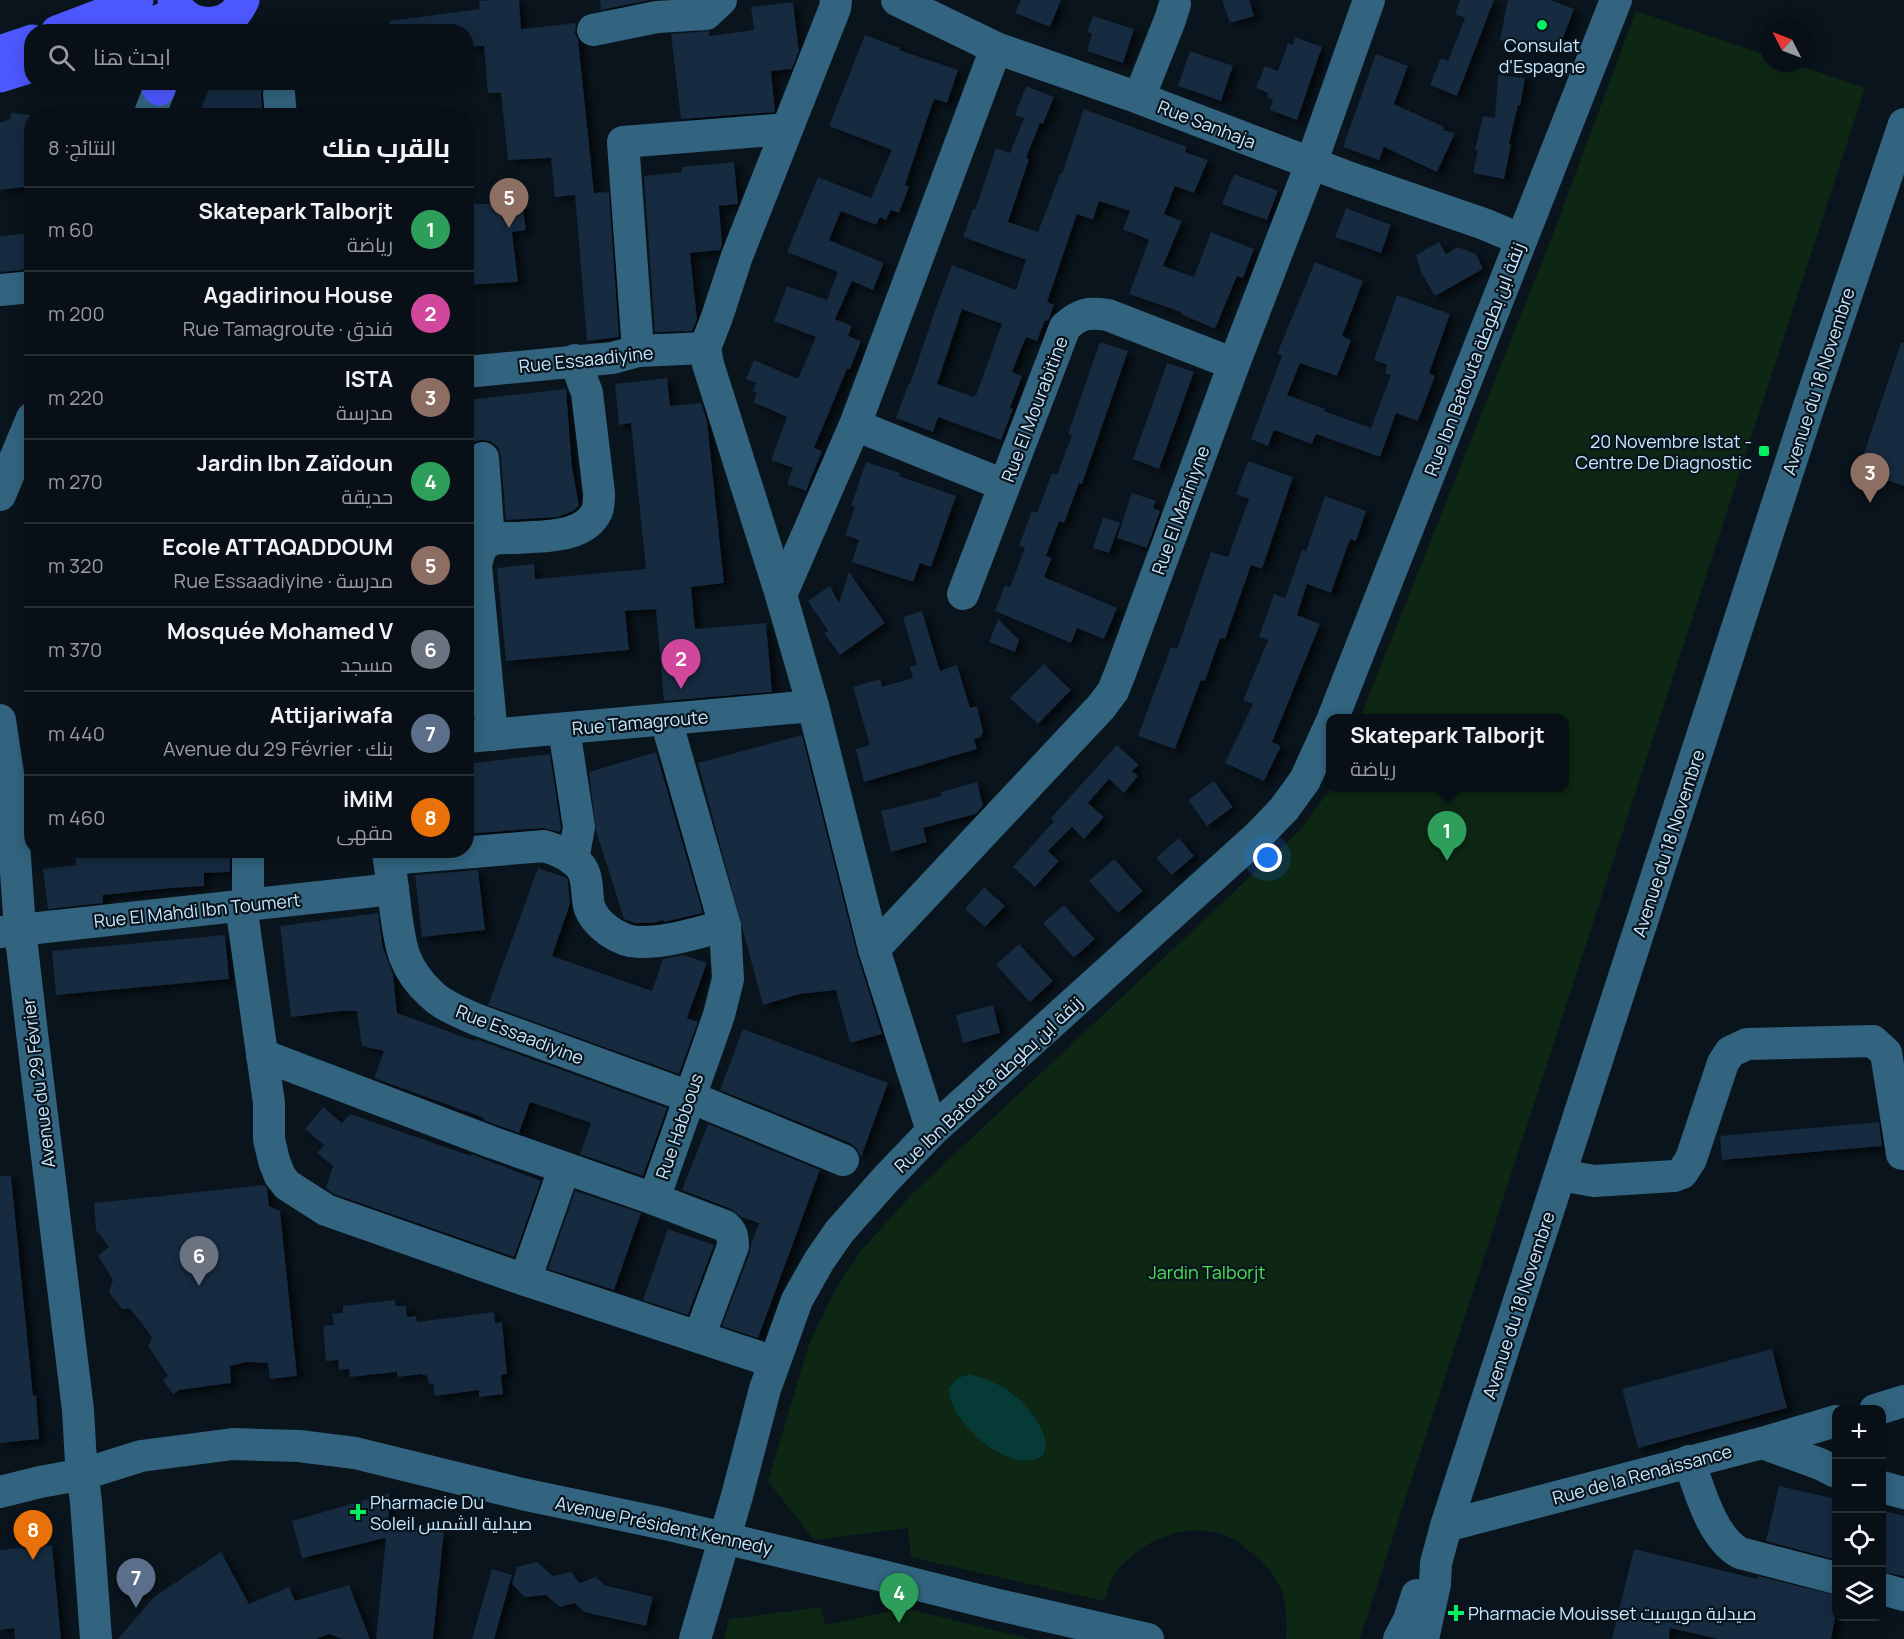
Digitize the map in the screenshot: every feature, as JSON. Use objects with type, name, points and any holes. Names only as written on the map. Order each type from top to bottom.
[{"type":"main road","points":[[82,24],[123,11],[182,16],[206,24],[222,22],[236,12],[243,0]]},
{"type":"main road","points":[[251,0],[257,0]]},
{"type":"main road","points":[[0,52],[24,44]]},
{"type":"main road","points":[[0,76],[24,68]]},
{"type":"street","points":[[593,30],[657,17],[706,14],[721,0]]},
{"type":"street","points":[[836,0],[835,8],[737,256],[705,348],[813,706],[874,949],[932,1131]]},
{"type":"street","name":"Rue Sanhaja","points":[[897,0],[996,48],[1520,239]]},
{"type":"street","name":"Rue El Mariniyne","points":[[874,949],[1101,707],[1113,691],[1311,164],[1369,0]]},
{"type":"street","name":"Rue Ibn Batouta زنقة ابن بطوطة","points":[[1335,714],[1616,0]]},
{"type":"street","points":[[1138,98],[1175,4]]},
{"type":"street","points":[[781,595],[855,425],[996,48]]},
{"type":"street","name":"Avenue du 18 Novembre","points":[[1423,1639],[1436,1584],[1436,1563],[1446,1526],[1803,425],[1904,124]]},
{"type":"street","points":[[638,351],[623,142],[787,129]]},
{"type":"street","points":[[0,290],[24,287]]},
{"type":"street","name":"Rue El Mourabitine","points":[[963,594],[1065,327],[1083,314],[1108,315],[1234,364]]},
{"type":"street","name":"Rue Essaadiyine","points":[[474,371],[612,358],[638,351],[705,348]]},
{"type":"street","points":[[478,548],[501,538],[573,532],[591,520],[598,509],[599,493],[587,393],[575,360]]},
{"type":"street","points":[[855,425],[1004,485]]},
{"type":"street","points":[[0,495],[24,437]]},
{"type":"street","points":[[479,736],[476,566],[483,458]]},
{"type":"street","name":"Rue Tamagroute","points":[[479,736],[813,706]]},
{"type":"street","name":"Avenue du 29 Février","points":[[0,720],[10,787],[10,931],[78,1410],[96,1639]]},
{"type":"street","name":"Rue Habbous","points":[[262,1055],[564,1169],[654,1199],[728,979],[725,926],[666,720]]},
{"type":"street","points":[[564,729],[579,827],[573,860],[585,875],[590,908],[597,921],[615,934],[636,942],[660,941],[725,926]]},
{"type":"street","name":"Rue Ibn Batouta زنقة ابن بطوطة","points":[[695,1639],[774,1362],[797,1300],[839,1232],[932,1131],[1258,836],[1284,809],[1305,780],[1326,734]]},
{"type":"street","name":"Rue El Mahdi Ibn Toumert","points":[[474,855],[544,846],[561,851],[573,860]]},
{"type":"street","points":[[247,858],[244,904],[269,1103],[269,1139],[274,1161],[280,1176],[287,1185],[326,1210],[525,1280],[774,1362]]},
{"type":"street","name":"Rue El Mahdi Ibn Toumert","points":[[10,931],[244,904],[390,866],[452,858]]},
{"type":"street","name":"Rue Essaadiyine","points":[[390,866],[402,951],[415,976],[431,995],[475,1019],[690,1097],[843,1160]]},
{"type":"street","points":[[1560,1175],[1594,1181],[1674,1176],[1682,1173],[1691,1159],[1723,1062],[1730,1053],[1747,1044],[1873,1041],[1887,1053],[1902,1154]]},
{"type":"street","points":[[525,1280],[564,1169]]},
{"type":"street","points":[[654,1199],[725,1226],[733,1238],[733,1246],[699,1337]]},
{"type":"street","points":[[1886,1407],[1904,1401]]},
{"type":"street","name":"Rue de la Renaissance","points":[[1446,1526],[1762,1443],[1832,1422]]},
{"type":"street","points":[[1762,1443],[1832,1470]]},
{"type":"street","name":"Avenue Président Kennedy","points":[[0,1492],[40,1482],[82,1460],[141,1456],[233,1444],[299,1446],[355,1453],[1148,1639]]},
{"type":"street","points":[[1689,1461],[1704,1504],[1721,1537],[1732,1549],[1832,1577]]},
{"type":"street","points":[[1886,1488],[1904,1493]]},
{"type":"street","name":"Avenue du 18 Novembre","points":[[1399,1639],[1419,1589],[1436,1563]]},
{"type":"street","points":[[1886,1590],[1904,1595]]},
{"type":"green space","name":"Jardin Talborjt","points":[[1636,11],[1760,53],[1760,72],[1814,71],[1865,88],[1359,1639],[1286,1639],[1284,1601],[1275,1578],[1254,1555],[1235,1540],[1219,1533],[1185,1532],[1152,1542],[1124,1563],[1112,1579],[1104,1601],[911,1557],[908,1528],[814,1540],[768,1481],[809,1344],[838,1285],[860,1252],[911,1195],[1299,831],[1328,792],[1569,792],[1569,714],[1362,714],[1555,229]]},
{"type":"green space","points":[[821,1607],[825,1625],[905,1608],[1030,1639],[724,1639],[729,1619]]},
{"type":"shaded area","points":[[970,1374],[1001,1386],[1026,1407],[1034,1416],[1044,1436],[1043,1456],[1030,1461],[1015,1459],[999,1453],[970,1430],[951,1402],[949,1388],[958,1378]]},
{"type":"building","points":[[519,0],[521,29],[576,23],[575,33],[578,39],[594,193],[609,192],[619,337],[587,341],[575,195],[555,197],[551,158],[508,160],[501,93],[488,93],[484,46],[474,47],[474,24],[389,24],[389,21],[480,9],[479,1]]},
{"type":"building","points":[[600,0],[650,0],[601,10]]},
{"type":"building","points":[[1021,0],[1061,0],[1050,27],[1015,13]]},
{"type":"building","points":[[1222,0],[1249,0],[1254,16],[1230,23]]},
{"type":"building","points":[[1460,0],[1494,0],[1457,96],[1430,85],[1441,58],[1448,61],[1465,18],[1455,14]]},
{"type":"building","name":"Consulat d'Espagne","points":[[1508,0],[1550,0],[1574,9],[1558,51],[1531,41],[1527,50],[1500,40]]},
{"type":"building","points":[[793,2],[799,51],[792,69],[771,71],[775,112],[681,119],[671,34],[709,31],[709,36],[754,30],[751,7]]},
{"type":"building","points":[[1093,16],[1134,29],[1123,63],[1087,51],[1092,34],[1087,32]]},
{"type":"building","points":[[865,35],[900,48],[899,50],[958,70],[947,103],[934,99],[905,185],[909,187],[899,213],[891,210],[886,220],[880,217],[876,225],[841,211],[829,240],[884,263],[873,290],[852,281],[835,319],[852,326],[848,336],[861,341],[814,448],[822,451],[806,491],[787,484],[793,468],[771,460],[787,417],[753,402],[757,393],[752,391],[756,383],[746,379],[754,360],[798,379],[816,337],[774,321],[787,286],[827,300],[838,272],[787,252],[818,177],[871,198],[892,150],[829,126]]},
{"type":"building","points":[[1295,37],[1322,47],[1297,120],[1270,110],[1273,100],[1267,97],[1268,93],[1256,88],[1265,66],[1278,71],[1288,43],[1293,45]]},
{"type":"building","points":[[1190,51],[1233,66],[1221,101],[1178,86]]},
{"type":"building","points":[[1376,54],[1408,66],[1394,104],[1444,127],[1443,130],[1455,133],[1437,172],[1384,147],[1379,160],[1343,147]]},
{"type":"building","points":[[1498,75],[1525,78],[1509,144],[1511,144],[1504,179],[1473,173],[1478,150],[1475,150],[1483,116],[1495,118]]},
{"type":"building","points":[[1026,86],[1054,97],[1043,124],[1040,123],[1026,158],[1029,159],[1008,222],[1038,232],[1060,174],[1062,174],[1084,109],[1187,147],[1185,152],[1208,160],[1194,193],[1175,186],[1164,214],[1182,221],[1163,266],[1194,277],[1211,232],[1254,249],[1243,278],[1237,276],[1215,329],[1181,312],[1129,294],[1149,240],[1123,229],[1130,211],[1099,201],[1093,220],[1077,214],[1047,302],[1054,305],[1048,321],[1045,320],[1037,341],[1026,337],[1012,372],[1022,376],[1001,440],[938,417],[933,432],[896,418],[952,265],[1016,290],[1026,260],[963,237],[973,209],[975,210],[996,148],[1010,153],[1024,118],[1015,115]],"holes":[[[962,309],[1002,324],[974,397],[937,384]]]},
{"type":"building","points":[[209,90],[262,90],[262,108],[201,108]]},
{"type":"building","points":[[11,113],[24,114],[24,187],[0,190],[0,123],[10,119]]},
{"type":"building","points":[[734,162],[738,204],[719,206],[722,244],[720,250],[690,253],[697,319],[692,331],[655,332],[644,176],[682,172],[682,167]]},
{"type":"building","points":[[1234,174],[1278,191],[1267,220],[1222,204]]},
{"type":"building","points":[[474,204],[522,204],[526,230],[512,232],[518,282],[474,285]]},
{"type":"building","points":[[1346,208],[1391,225],[1381,253],[1335,237]]},
{"type":"building","points":[[24,234],[24,270],[0,272],[0,236]]},
{"type":"building","points":[[1439,242],[1446,254],[1458,247],[1476,254],[1483,269],[1435,296],[1422,274],[1416,255]]},
{"type":"building","points":[[1315,262],[1363,281],[1342,336],[1351,340],[1337,376],[1300,363],[1287,395],[1325,409],[1324,411],[1371,428],[1391,375],[1385,373],[1387,365],[1374,360],[1397,295],[1450,314],[1429,373],[1435,376],[1418,421],[1396,413],[1380,457],[1316,434],[1312,444],[1274,430],[1268,446],[1251,439],[1282,356],[1277,354]]},
{"type":"building","points":[[1100,342],[1128,351],[1082,484],[1079,483],[1064,523],[1059,521],[1046,556],[1052,558],[1044,577],[1117,608],[1104,639],[1077,628],[1071,643],[995,611],[1005,585],[1010,587],[1025,548],[1019,546],[1032,511],[1037,513],[1052,473],[1057,475],[1072,435],[1068,434]]},
{"type":"building","points":[[1901,343],[1904,343],[1904,486],[1858,471]]},
{"type":"building","points":[[1167,363],[1194,372],[1159,469],[1133,459]]},
{"type":"building","points":[[667,378],[670,406],[701,403],[707,421],[724,583],[691,587],[695,629],[766,623],[772,692],[664,701],[656,609],[625,611],[629,650],[506,661],[497,568],[534,564],[535,579],[646,569],[631,423],[619,425],[615,384]]},
{"type":"building","points":[[566,389],[572,467],[579,506],[558,517],[506,520],[501,456],[498,447],[490,441],[474,442],[474,399]]},
{"type":"building","points":[[1248,461],[1293,477],[1262,569],[1251,565],[1225,639],[1220,638],[1205,681],[1201,680],[1175,749],[1138,736],[1171,647],[1177,649],[1211,552],[1228,557],[1249,499],[1236,494]]},
{"type":"building","points":[[866,462],[956,496],[931,567],[920,563],[913,582],[852,562],[859,540],[845,535],[855,507],[851,506]]},
{"type":"building","points":[[1132,493],[1156,501],[1153,508],[1160,511],[1147,548],[1117,538]]},
{"type":"building","points":[[1325,496],[1366,511],[1356,541],[1350,539],[1331,593],[1307,584],[1297,615],[1320,624],[1272,742],[1281,746],[1264,781],[1225,763],[1253,704],[1243,700],[1268,640],[1259,637],[1274,594],[1285,598],[1302,550],[1306,551]]},
{"type":"building","points":[[1103,517],[1120,523],[1109,553],[1093,548]]},
{"type":"building","points":[[849,572],[885,623],[840,655],[824,633],[828,631],[808,601],[830,586],[839,603]]},
{"type":"building","points":[[922,611],[940,671],[957,665],[970,708],[977,706],[983,732],[981,737],[974,739],[977,749],[864,782],[856,749],[870,745],[853,687],[880,679],[882,687],[913,678],[910,667],[917,665],[903,617]]},
{"type":"building","points":[[998,619],[1019,640],[1015,652],[989,642]]},
{"type":"building","points":[[1044,664],[1071,690],[1038,724],[1010,698]]},
{"type":"building","points":[[802,735],[857,953],[882,1034],[850,1043],[836,990],[800,994],[763,1005],[698,763]]},
{"type":"building","points":[[1117,745],[1139,765],[1132,771],[1138,776],[1124,793],[1109,779],[1088,803],[1104,817],[1084,839],[1072,827],[1048,851],[1059,861],[1035,887],[1013,867],[1054,821],[1051,818]]},
{"type":"building","points":[[656,752],[703,913],[664,922],[663,920],[653,923],[635,923],[624,919],[596,831],[589,772]]},
{"type":"building","points":[[550,754],[560,832],[542,828],[474,833],[474,763]]},
{"type":"building","points":[[1214,781],[1233,807],[1207,826],[1188,800]]},
{"type":"building","points":[[977,782],[983,806],[976,814],[923,828],[927,842],[891,852],[881,811],[942,796],[941,792]]},
{"type":"building","points":[[1179,838],[1194,856],[1172,875],[1156,858]]},
{"type":"building","points":[[76,858],[230,858],[230,872],[204,873],[204,886],[103,895],[103,903],[48,909],[43,869],[76,865]]},
{"type":"building","points":[[1114,859],[1143,891],[1118,913],[1089,881]]},
{"type":"building","points":[[538,868],[567,878],[568,883],[570,904],[552,956],[652,991],[663,959],[684,955],[707,963],[687,1018],[698,1022],[679,1074],[488,1005]]},
{"type":"building","points":[[478,870],[485,930],[422,937],[415,875]]},
{"type":"building","points":[[984,887],[1005,906],[985,927],[965,909]]},
{"type":"building","points":[[1064,905],[1095,939],[1074,958],[1043,923]]},
{"type":"building","points":[[378,913],[383,948],[393,974],[397,1013],[667,1108],[643,1176],[580,1154],[591,1123],[530,1102],[519,1133],[374,1078],[384,1051],[362,1046],[357,1011],[291,1017],[280,926]]},
{"type":"building","points":[[225,935],[229,979],[56,995],[52,951]]},
{"type":"building","points":[[1019,944],[1053,981],[1030,1002],[996,965]]},
{"type":"building","points":[[993,1005],[1000,1033],[963,1043],[956,1015]]},
{"type":"building","points":[[743,1029],[888,1083],[861,1157],[850,1143],[720,1090]]},
{"type":"building","points":[[323,1107],[342,1123],[350,1114],[471,1156],[471,1154],[541,1181],[514,1257],[334,1194],[326,1188],[333,1166],[317,1153],[324,1145],[305,1129]]},
{"type":"building","points":[[1879,1122],[1882,1146],[1722,1160],[1720,1136]]},
{"type":"building","points":[[708,1124],[820,1170],[758,1338],[722,1326],[759,1223],[741,1217],[731,1209],[682,1190]]},
{"type":"building","points":[[0,1176],[11,1176],[39,1439],[0,1443]]},
{"type":"building","points":[[264,1185],[267,1188],[269,1206],[280,1211],[297,1376],[270,1379],[268,1363],[247,1362],[230,1366],[231,1383],[179,1390],[173,1394],[163,1380],[168,1376],[148,1346],[152,1338],[147,1330],[130,1309],[122,1309],[109,1292],[113,1280],[98,1256],[109,1247],[96,1230],[94,1203]]},
{"type":"building","points":[[575,1191],[641,1213],[614,1290],[548,1269]]},
{"type":"building","points":[[668,1229],[714,1245],[688,1315],[643,1300]]},
{"type":"building","points":[[395,1300],[396,1306],[406,1306],[407,1317],[416,1316],[417,1322],[494,1312],[495,1323],[502,1322],[507,1374],[501,1375],[503,1394],[479,1397],[479,1390],[435,1396],[433,1383],[429,1384],[427,1375],[397,1377],[397,1372],[350,1377],[349,1369],[339,1370],[338,1360],[326,1361],[323,1326],[334,1325],[332,1314],[343,1313],[343,1306]]},
{"type":"building","points":[[1772,1349],[1787,1408],[1638,1448],[1622,1389]]},
{"type":"building","points":[[1779,1486],[1832,1498],[1832,1559],[1766,1541]]},
{"type":"building","points":[[389,1493],[388,1526],[444,1530],[433,1639],[376,1639],[386,1538],[302,1558],[292,1521]]},
{"type":"building","points":[[1886,1511],[1904,1516],[1904,1576],[1886,1573]]},
{"type":"building","points":[[52,1545],[61,1639],[15,1639],[14,1628],[0,1630],[0,1550]]},
{"type":"building","points":[[1634,1549],[1757,1579],[1757,1576],[1832,1594],[1832,1621],[1835,1621],[1831,1639],[1718,1639],[1670,1628],[1669,1639],[1612,1639]]},
{"type":"building","points":[[221,1552],[249,1604],[289,1587],[295,1601],[349,1585],[370,1639],[343,1639],[329,1634],[316,1639],[118,1639],[154,1597]]},
{"type":"building","points":[[537,1562],[553,1576],[571,1572],[580,1583],[596,1577],[604,1585],[653,1597],[646,1626],[584,1612],[575,1603],[560,1607],[546,1595],[525,1597],[512,1584],[517,1567]]},
{"type":"building","points":[[492,1569],[512,1575],[494,1639],[472,1639]]},
{"type":"place","name":"Consulat d'Espagne","points":[[1542,25]]},
{"type":"place","name":"Ecole ATTAQADDOUM","points":[[509,228]]},
{"type":"place","name":"20 Novembre Istat - Centre De Diagnostic","points":[[1764,451]]},
{"type":"place","name":"ISTA","points":[[1870,503]]},
{"type":"place","name":"Agadirinou House","points":[[681,689]]},
{"type":"place","name":"Skatepark Talborjt","points":[[1447,861]]},
{"type":"place","name":"Mosquée Mohamed V","points":[[199,1286]]},
{"type":"place","name":"Pharmacie Du Soleil صيدلية الشمس","points":[[358,1512]]},
{"type":"place","name":"iMiM","points":[[33,1560]]},
{"type":"place","name":"Attijariwafa","points":[[136,1608]]},
{"type":"place","name":"Pharmacie Mouisset صيدلية مويسيت","points":[[1456,1613]]},
{"type":"place","name":"Jardin Ibn Zaïdoun","points":[[899,1623]]}]
